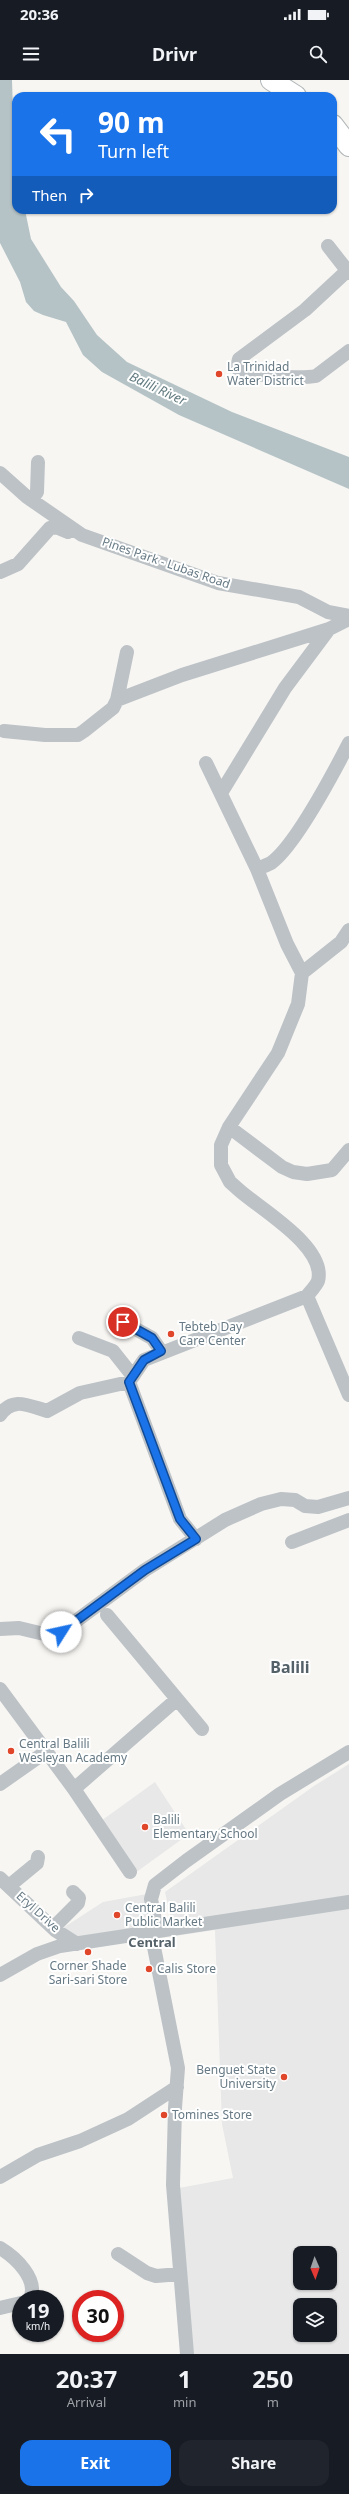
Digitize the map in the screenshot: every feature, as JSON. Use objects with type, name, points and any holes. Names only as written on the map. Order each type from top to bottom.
[{"type":"highway","points":[[271,80],[290,92]]},
{"type":"highway","points":[[337,130],[349,146]]},
{"type":"street","points":[[328,246],[348,272],[305,310],[239,359],[237,366],[238,369],[249,371],[296,378],[310,377],[316,376],[349,351]]},
{"type":"street","points":[[31,500],[37,492],[38,462]]},
{"type":"street","name":"Pines Park - Lubas Road","points":[[0,473],[31,500],[74,532],[218,583],[299,597],[328,612],[349,616]]},
{"type":"street","points":[[0,572],[18,564],[50,528],[56,526],[68,532],[74,532]]},
{"type":"street","points":[[117,700],[182,675],[329,629],[349,619]]},
{"type":"street","points":[[221,793],[285,688],[329,629]]},
{"type":"street","points":[[4,731],[45,735],[78,735],[113,708],[117,700],[127,652]]},
{"type":"street","points":[[257,869],[272,862],[289,843],[328,784],[349,744]]},
{"type":"street","points":[[0,1415],[4,1409],[12,1404],[34,1405],[47,1411],[80,1393],[130,1379],[144,1360],[161,1351],[307,1296],[318,1282],[319,1273],[308,1250],[297,1236],[230,1182],[221,1165],[221,1145],[228,1127],[278,1053],[298,1004],[302,973],[287,944],[257,869],[206,763]]},
{"type":"street","points":[[302,973],[341,942],[349,930]]},
{"type":"street","points":[[228,1127],[282,1167],[294,1172],[307,1174],[332,1170],[349,1150]]},
{"type":"street","points":[[307,1296],[349,1395]]},
{"type":"street","points":[[123,1322],[152,1338],[161,1351]]},
{"type":"street","points":[[80,1338],[113,1351],[130,1379],[180,1519],[196,1539]]},
{"type":"street","points":[[0,1630],[19,1628],[44,1634],[61,1632],[145,1570],[224,1520],[261,1504],[281,1499],[295,1500],[304,1506],[318,1507],[349,1498]]},
{"type":"street","points":[[292,1542],[349,1520]]},
{"type":"street","points":[[107,1615],[202,1730]]},
{"type":"street","points":[[0,1689],[74,1789],[130,1872]]},
{"type":"street","points":[[74,1789],[176,1700]]},
{"type":"street","points":[[0,1784],[46,1751]]},
{"type":"street","points":[[187,2354],[173,2185],[178,2068],[154,1932],[151,1899],[155,1885],[280,1794],[349,1752]]},
{"type":"street","points":[[4,1882],[37,1863],[38,1857]]},
{"type":"street","name":"Eryl Drive","points":[[4,1882],[53,1928],[78,1944]]},
{"type":"street","points":[[53,1928],[78,1903],[79,1898],[73,1892]]},
{"type":"street","points":[[0,1975],[48,1950],[78,1944],[349,1902]]},
{"type":"street","points":[[0,2177],[38,2155],[80,2141],[128,2119],[177,2088]]},
{"type":"street","points":[[0,2248],[22,2265],[30,2286],[30,2290]]},
{"type":"street","points":[[118,2254],[147,2273],[156,2276],[180,2274]]},
{"type":"street","points":[[0,2308],[12,2305]]},
{"type":"shaded area","name":"Benguet State University","points":[[349,1764],[349,2354],[193,2354],[179,2188],[233,2178],[222,2124],[215,1930],[175,1936],[165,1892],[314,1786]]},
{"type":"shaded area","name":"Balili Elementary School","points":[[155,1782],[189,1834],[135,1873],[101,1821]]},
{"type":"shaded area","name":"Central Balili Public Market","points":[[147,1894],[154,1927],[81,1942],[63,1928],[103,1902]]},
{"type":"water","name":"Balili River","points":[[0,80],[12,80],[12,214],[26,214],[31,239],[61,287],[74,301],[97,335],[127,362],[232,412],[349,457],[349,489],[179,415],[102,372],[83,355],[66,322],[34,311],[26,302],[20,282],[0,243]]},
{"type":"place","name":"La Trinidad Water District","points":[[219,374]]},
{"type":"place","name":"Tebteb Day Care Center","points":[[171,1334]]},
{"type":"place","name":"Central Balili Wesleyan Academy","points":[[11,1751]]},
{"type":"place","name":"Balili Elementary School","points":[[145,1827]]},
{"type":"place","name":"Central Balili Public Market","points":[[117,1915]]},
{"type":"place","name":"Corner Shade Sari-sari Store","points":[[88,1952]]},
{"type":"place","name":"Calis Store","points":[[149,1969]]},
{"type":"place","name":"Benguet State University","points":[[284,2077]]},
{"type":"place","name":"Tomines Store","points":[[164,2115]]},
{"type":"district","name":"Balili","points":[[290,1667]]},
{"type":"district","name":"Central","points":[[152,1942]]},
{"type":"route","points":[[61,1632],[71,1627],[98,1604],[145,1570],[196,1539],[180,1519],[129,1382],[134,1371],[144,1360],[161,1351],[152,1338],[129,1327],[123,1322]]}]
